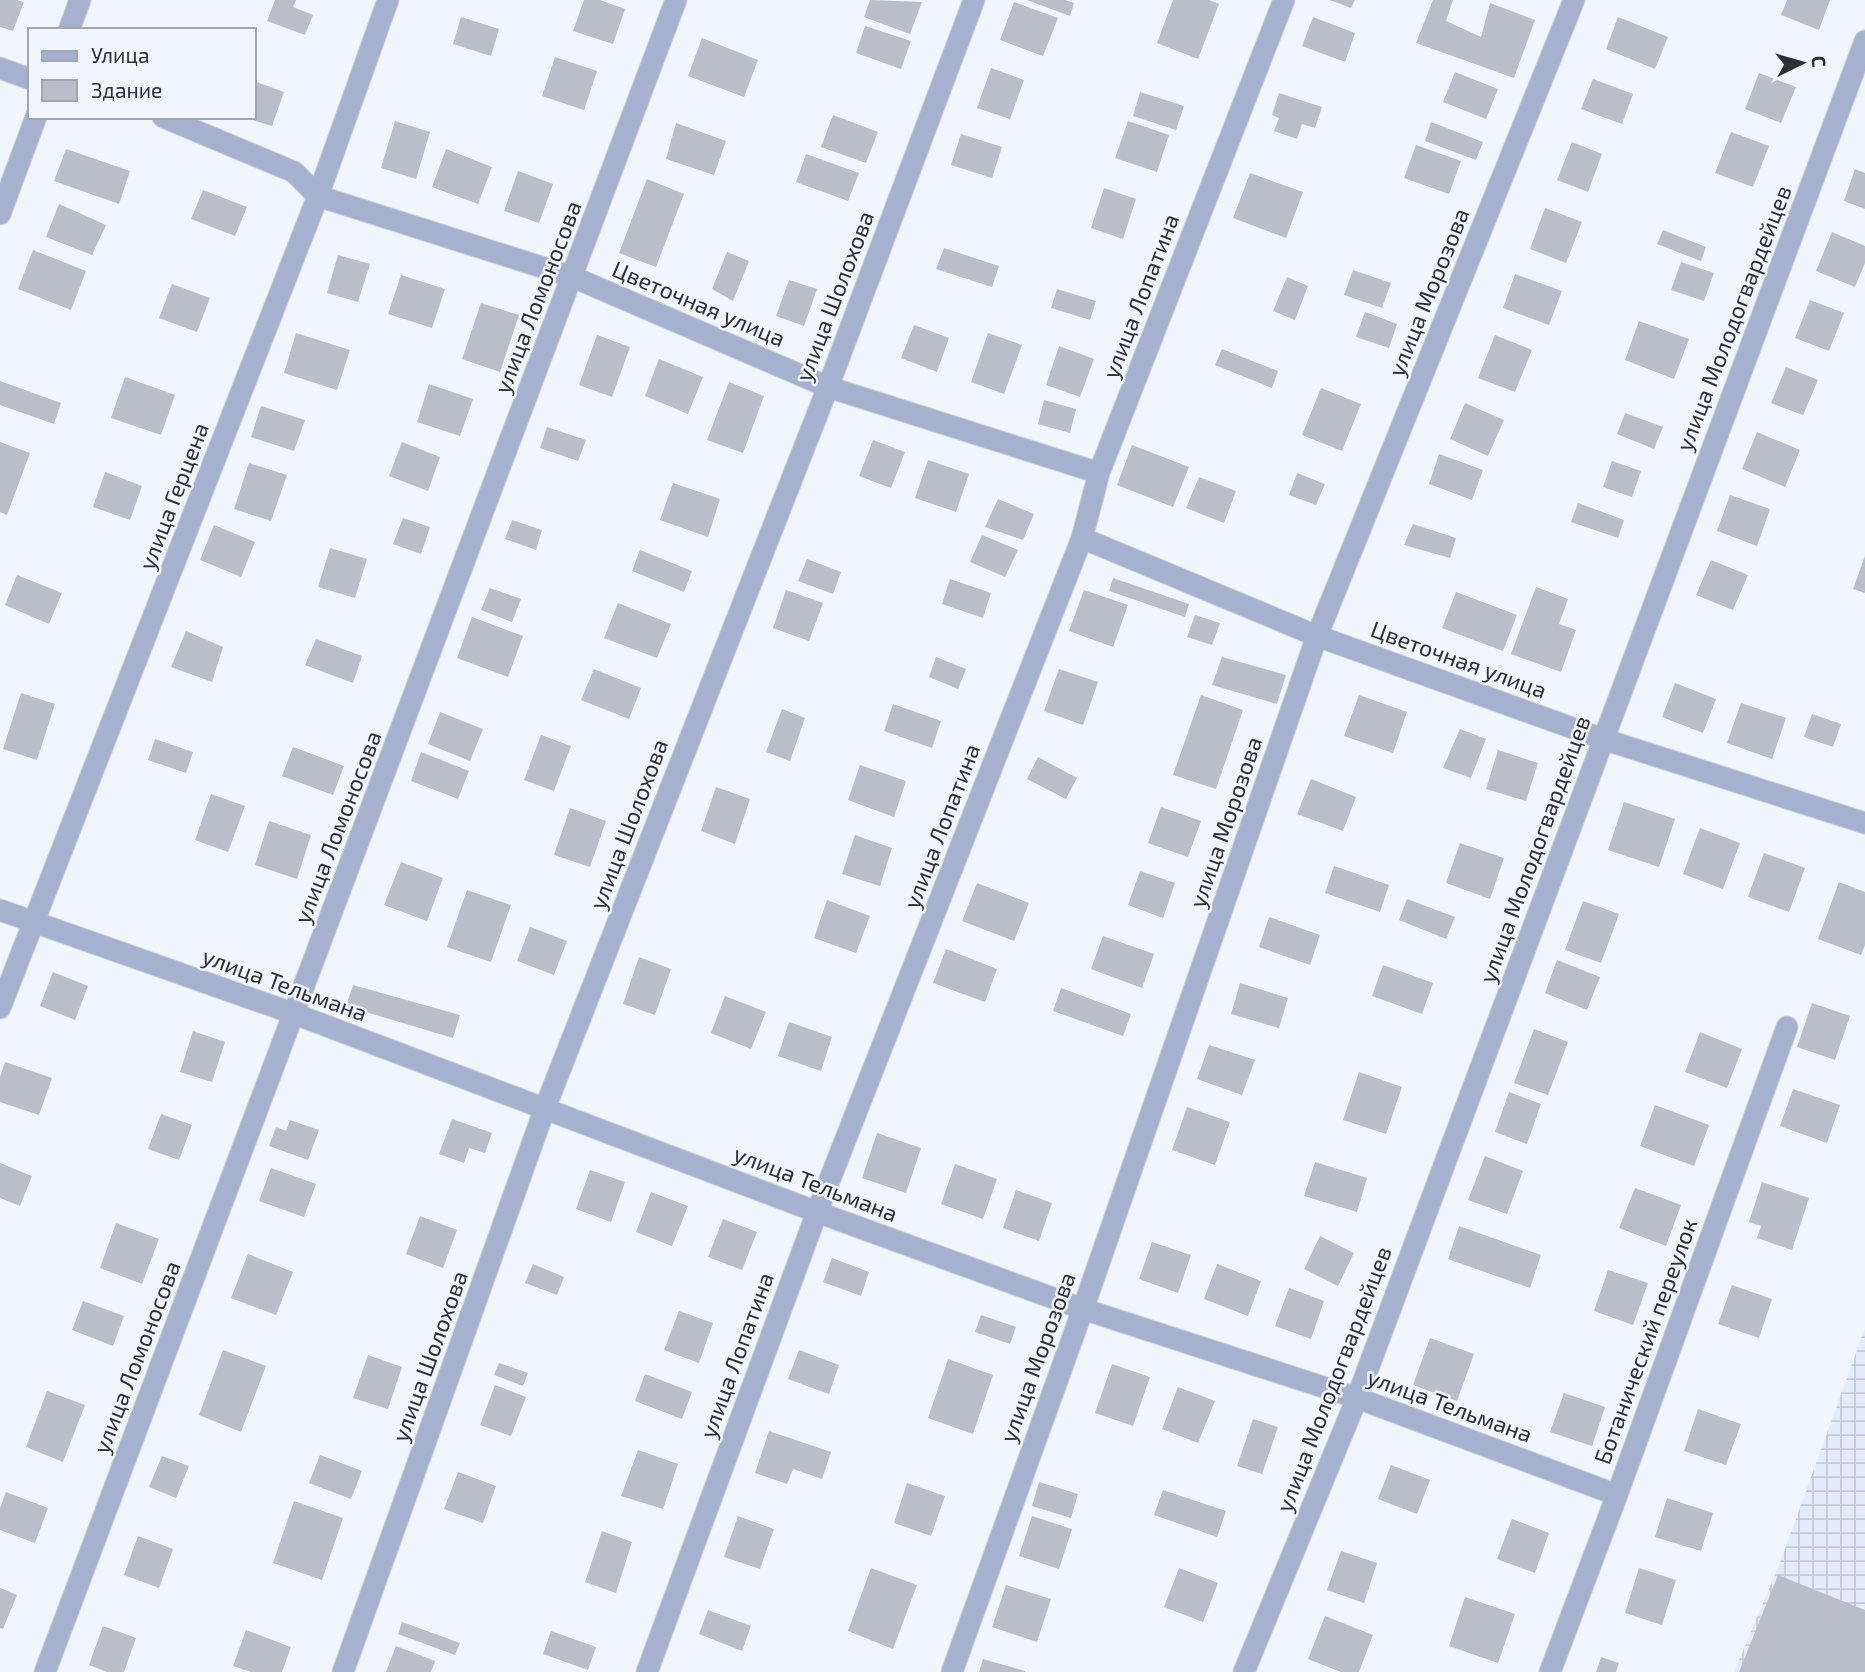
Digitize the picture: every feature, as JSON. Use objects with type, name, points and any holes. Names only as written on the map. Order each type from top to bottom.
[{"type":"street","points":[[70,28],[80,0]]},
{"type":"street","name":"улица Герцена","points":[[0,1008],[318,196],[388,0]]},
{"type":"street","name":"улица Ломоносова","points":[[45,1672],[676,0]]},
{"type":"street","name":"улица Шолохова","points":[[344,1672],[545,1108],[828,387],[974,0]]},
{"type":"street","name":"улица Лопатина","points":[[647,1672],[817,1212],[1082,538],[1099,473],[1284,0]]},
{"type":"street","name":"улица Морозова","points":[[952,1672],[1083,1309],[1317,636],[1574,0]]},
{"type":"street","name":"улица Молодогвардейцев","points":[[1244,1672],[1357,1398],[1865,41]]},
{"type":"street","points":[[0,68],[28,78]]},
{"type":"street","points":[[0,214],[35,119]]},
{"type":"street","points":[[168,119],[294,172],[318,196]]},
{"type":"street","name":"Цветочная улица","points":[[318,196],[573,277],[828,387],[1099,473]]},
{"type":"street","name":"Цветочная улица","points":[[1082,538],[1317,636],[1603,739],[1865,823]]},
{"type":"street","name":"улица Тельмана","points":[[0,910],[295,1014],[817,1212],[1083,1309],[1357,1398],[1617,1495]]},
{"type":"street","name":"Ботанический переулок","points":[[1550,1672],[1787,1027]]},
{"type":"shaded area","points":[[1865,1328],[1865,1672],[1734,1672],[1781,1560]]},
{"type":"building","points":[[0,0],[24,2],[13,31],[0,27]]},
{"type":"building","points":[[275,0],[296,0],[293,7],[313,15],[305,35],[267,21]]},
{"type":"building","points":[[584,0],[600,0],[625,9],[613,44],[573,31]]},
{"type":"building","points":[[870,0],[922,2],[910,34],[864,17]]},
{"type":"building","points":[[1027,0],[1065,0],[1074,3],[1070,16]]},
{"type":"building","points":[[1173,0],[1209,0],[1219,4],[1198,59],[1157,43]]},
{"type":"building","points":[[1330,0],[1355,0],[1351,8]]},
{"type":"building","points":[[1433,0],[1453,0],[1446,21],[1481,37],[1490,3],[1535,20],[1514,78],[1416,43]]},
{"type":"building","points":[[1787,0],[1830,0],[1819,30],[1781,15]]},
{"type":"building","points":[[1014,2],[1058,18],[1043,56],[1000,40]]},
{"type":"building","points":[[461,17],[499,29],[491,56],[453,44]]},
{"type":"building","points":[[1313,17],[1355,33],[1345,62],[1302,46]]},
{"type":"building","points":[[1618,17],[1668,37],[1655,69],[1606,49]]},
{"type":"building","points":[[865,26],[911,41],[901,69],[856,53]]},
{"type":"building","points":[[702,38],[758,60],[744,97],[688,76]]},
{"type":"building","points":[[555,57],[597,71],[584,110],[542,96]]},
{"type":"building","points":[[991,68],[1024,80],[1010,119],[977,108]]},
{"type":"building","points":[[1455,72],[1498,89],[1486,119],[1443,102]]},
{"type":"building","points":[[1759,73],[1796,87],[1781,123],[1745,109]]},
{"type":"building","points":[[1593,79],[1633,94],[1622,124],[1581,109]]},
{"type":"building","points":[[256,82],[284,92],[272,126],[249,119],[256,119]]},
{"type":"building","points":[[1140,92],[1184,106],[1176,130],[1133,116]]},
{"type":"building","points":[[1279,93],[1322,107],[1315,128],[1302,124],[1297,139],[1274,131],[1279,118],[1272,115]]},
{"type":"building","points":[[833,115],[878,132],[866,163],[821,147]]},
{"type":"building","points":[[395,121],[430,132],[416,179],[381,168]]},
{"type":"building","points":[[1128,121],[1169,135],[1157,172],[1115,158]]},
{"type":"building","points":[[1431,122],[1483,142],[1476,160],[1425,141]]},
{"type":"building","points":[[676,123],[726,141],[714,175],[666,159]]},
{"type":"building","points":[[1731,132],[1769,146],[1753,187],[1715,173]]},
{"type":"building","points":[[961,134],[1002,147],[992,178],[951,165]]},
{"type":"building","points":[[1572,142],[1602,154],[1588,192],[1557,180]]},
{"type":"building","points":[[1416,145],[1461,161],[1449,194],[1404,178]]},
{"type":"building","points":[[66,149],[130,171],[119,204],[54,181]]},
{"type":"building","points":[[446,149],[492,167],[478,204],[432,187]]},
{"type":"building","points":[[806,154],[859,173],[848,201],[796,182]]},
{"type":"building","points":[[1855,169],[1865,173],[1865,209],[1844,201]]},
{"type":"building","points":[[518,171],[553,184],[539,223],[504,211]]},
{"type":"building","points":[[1250,173],[1303,192],[1286,238],[1233,218]]},
{"type":"building","points":[[647,179],[684,194],[656,267],[619,253]]},
{"type":"building","points":[[1104,188],[1136,199],[1123,239],[1091,228]]},
{"type":"building","points":[[203,190],[247,207],[235,236],[191,219]]},
{"type":"building","points":[[59,204],[106,225],[92,255],[46,237]]},
{"type":"building","points":[[1545,208],[1582,222],[1566,263],[1530,249]]},
{"type":"building","points":[[1663,230],[1706,247],[1701,261],[1657,244]]},
{"type":"building","points":[[1832,232],[1865,246],[1865,263],[1855,287],[1816,271]]},
{"type":"building","points":[[944,248],[999,266],[992,287],[936,269]]},
{"type":"building","points":[[33,250],[86,271],[71,310],[18,289]]},
{"type":"building","points":[[727,252],[749,261],[733,301],[712,289]]},
{"type":"building","points":[[338,255],[370,264],[358,302],[327,293]]},
{"type":"building","points":[[1681,262],[1714,273],[1704,301],[1671,290]]},
{"type":"building","points":[[1353,270],[1391,283],[1382,308],[1344,295]]},
{"type":"building","points":[[1515,274],[1562,291],[1549,325],[1503,308]]},
{"type":"building","points":[[401,275],[445,289],[432,328],[388,314]]},
{"type":"building","points":[[1287,277],[1308,286],[1295,320],[1273,311]]},
{"type":"building","points":[[789,280],[817,289],[804,326],[776,316]]},
{"type":"building","points":[[172,284],[210,298],[197,332],[159,318]]},
{"type":"building","points":[[1057,289],[1096,301],[1090,320],[1051,308]]},
{"type":"building","points":[[1810,300],[1844,313],[1829,351],[1795,338]]},
{"type":"building","points":[[481,303],[519,315],[500,372],[462,359]]},
{"type":"building","points":[[1365,312],[1397,324],[1389,348],[1356,337]]},
{"type":"building","points":[[1639,321],[1689,339],[1674,379],[1625,360]]},
{"type":"building","points":[[914,325],[949,338],[937,372],[901,358]]},
{"type":"building","points":[[296,333],[350,350],[337,390],[284,373]]},
{"type":"building","points":[[988,333],[1022,345],[1004,394],[971,382]]},
{"type":"building","points":[[597,335],[630,347],[612,397],[579,385]]},
{"type":"building","points":[[1495,335],[1532,350],[1515,392],[1478,378]]},
{"type":"building","points":[[1059,346],[1094,359],[1080,397],[1046,385]]},
{"type":"building","points":[[1222,349],[1278,371],[1272,388],[1215,365]]},
{"type":"building","points":[[659,359],[703,377],[688,414],[645,396]]},
{"type":"building","points":[[1786,367],[1818,380],[1803,415],[1771,403]]},
{"type":"building","points":[[125,377],[175,395],[161,435],[111,418]]},
{"type":"building","points":[[0,381],[61,403],[54,424],[0,405]]},
{"type":"building","points":[[729,382],[764,396],[743,453],[707,440]]},
{"type":"building","points":[[429,384],[473,399],[460,436],[417,422]]},
{"type":"building","points":[[1321,388],[1361,404],[1342,451],[1302,435]]},
{"type":"building","points":[[1044,400],[1076,409],[1070,433],[1038,424]]},
{"type":"building","points":[[1465,403],[1504,420],[1488,456],[1450,439]]},
{"type":"building","points":[[261,406],[305,420],[294,451],[251,437]]},
{"type":"building","points":[[1625,413],[1663,427],[1654,449],[1617,434]]},
{"type":"building","points":[[547,427],[586,440],[578,461],[540,448]]},
{"type":"building","points":[[1757,432],[1800,450],[1785,487],[1742,469]]},
{"type":"building","points":[[873,440],[905,452],[891,488],[859,476]]},
{"type":"building","points":[[0,442],[30,453],[7,515],[0,512]]},
{"type":"building","points":[[402,442],[440,457],[428,491],[389,476]]},
{"type":"building","points":[[1132,445],[1189,467],[1173,507],[1117,485]]},
{"type":"building","points":[[1439,454],[1483,470],[1472,500],[1429,484]]},
{"type":"building","points":[[928,460],[969,474],[956,512],[915,498]]},
{"type":"building","points":[[1612,461],[1641,471],[1632,497],[1603,487]]},
{"type":"building","points":[[249,463],[287,475],[271,521],[234,509]]},
{"type":"building","points":[[105,472],[142,486],[130,520],[93,507]]},
{"type":"building","points":[[1297,473],[1325,484],[1316,505],[1289,495]]},
{"type":"building","points":[[1199,477],[1236,491],[1224,523],[1186,508]]},
{"type":"building","points":[[673,483],[720,499],[708,537],[660,520]]},
{"type":"building","points":[[1730,495],[1770,509],[1757,546],[1717,531]]},
{"type":"building","points":[[998,499],[1034,514],[1023,540],[985,527]]},
{"type":"building","points":[[1578,503],[1624,520],[1618,538],[1571,522]]},
{"type":"building","points":[[403,518],[430,527],[421,554],[393,544]]},
{"type":"building","points":[[512,520],[542,530],[536,550],[505,539]]},
{"type":"building","points":[[1413,524],[1456,538],[1450,558],[1404,545]]},
{"type":"building","points":[[214,525],[255,542],[241,577],[200,560]]},
{"type":"building","points":[[982,535],[1018,550],[1005,577],[970,562]]},
{"type":"building","points":[[330,548],[367,559],[355,598],[318,587]]},
{"type":"building","points":[[640,550],[692,571],[684,592],[632,571]]},
{"type":"building","points":[[1865,556],[1865,593],[1853,589]]},
{"type":"building","points":[[807,559],[841,572],[833,594],[798,581]]},
{"type":"building","points":[[1711,560],[1748,575],[1733,610],[1696,595]]},
{"type":"building","points":[[17,575],[62,593],[49,624],[5,605]]},
{"type":"building","points":[[1113,578],[1189,604],[1185,617],[1109,591]]},
{"type":"building","points":[[950,579],[991,593],[983,618],[942,604]]},
{"type":"building","points":[[1536,587],[1568,599],[1559,624],[1576,630],[1561,672],[1511,654]]},
{"type":"building","points":[[490,588],[521,599],[512,622],[481,610]]},
{"type":"building","points":[[786,590],[823,603],[809,641],[773,628]]},
{"type":"building","points":[[1084,590],[1128,605],[1113,647],[1069,631]]},
{"type":"building","points":[[1456,592],[1517,615],[1503,651],[1442,628]]},
{"type":"building","points":[[618,603],[671,624],[657,658],[604,638]]},
{"type":"building","points":[[1195,615],[1220,623],[1212,645],[1187,637]]},
{"type":"building","points":[[472,617],[523,636],[508,677],[457,658]]},
{"type":"building","points":[[186,631],[223,647],[212,682],[171,667]]},
{"type":"building","points":[[316,639],[362,656],[353,683],[305,665]]},
{"type":"building","points":[[936,657],[966,669],[958,689],[929,677]]},
{"type":"building","points":[[1222,657],[1286,675],[1277,704],[1212,685]]},
{"type":"building","points":[[594,669],[641,688],[629,719],[581,700]]},
{"type":"building","points":[[1059,669],[1098,682],[1083,725],[1044,711]]},
{"type":"building","points":[[1675,683],[1716,699],[1703,733],[1662,717]]},
{"type":"building","points":[[21,693],[55,704],[37,760],[3,749]]},
{"type":"building","points":[[1201,695],[1243,710],[1216,789],[1173,775]]},
{"type":"building","points":[[1359,695],[1407,712],[1393,753],[1344,736]]},
{"type":"building","points":[[1741,703],[1786,718],[1772,759],[1727,743]]},
{"type":"building","points":[[893,704],[941,721],[932,748],[884,731]]},
{"type":"building","points":[[782,709],[805,718],[790,761],[766,752]]},
{"type":"building","points":[[440,712],[483,729],[470,761],[428,744]]},
{"type":"building","points":[[1812,714],[1841,724],[1833,747],[1804,737]]},
{"type":"building","points":[[1460,729],[1486,739],[1471,778],[1443,768]]},
{"type":"building","points":[[541,735],[571,746],[554,791],[524,780]]},
{"type":"building","points":[[155,739],[193,752],[186,773],[148,760]]},
{"type":"building","points":[[293,747],[344,766],[333,795],[282,776]]},
{"type":"building","points":[[1498,750],[1538,763],[1526,801],[1486,789]]},
{"type":"building","points":[[421,752],[469,771],[458,799],[411,781]]},
{"type":"building","points":[[1038,757],[1077,778],[1066,799],[1027,779]]},
{"type":"building","points":[[860,765],[906,781],[894,817],[848,800]]},
{"type":"building","points":[[1311,779],[1356,797],[1343,831],[1297,814]]},
{"type":"building","points":[[716,787],[750,799],[735,844],[701,831]]},
{"type":"building","points":[[211,794],[245,806],[228,852],[195,840]]},
{"type":"building","points":[[1624,802],[1675,819],[1659,867],[1608,850]]},
{"type":"building","points":[[1161,807],[1201,821],[1188,857],[1148,843]]},
{"type":"building","points":[[570,808],[606,821],[590,867],[554,855]]},
{"type":"building","points":[[269,821],[311,835],[297,879],[255,865]]},
{"type":"building","points":[[1700,828],[1740,843],[1723,889],[1683,874]]},
{"type":"building","points":[[855,835],[892,848],[880,886],[842,874]]},
{"type":"building","points":[[1460,843],[1504,858],[1490,899],[1446,883]]},
{"type":"building","points":[[1764,853],[1805,868],[1789,912],[1748,897]]},
{"type":"building","points":[[401,862],[443,878],[427,921],[384,905]]},
{"type":"building","points":[[1334,866],[1389,885],[1380,912],[1325,893]]},
{"type":"building","points":[[1140,871],[1175,883],[1163,918],[1128,905]]},
{"type":"building","points":[[1839,882],[1865,892],[1865,945],[1861,955],[1818,939]]},
{"type":"building","points":[[977,883],[1029,903],[1014,941],[962,921]]},
{"type":"building","points":[[467,890],[511,905],[491,962],[447,947]]},
{"type":"building","points":[[1407,899],[1455,917],[1446,939],[1399,920]]},
{"type":"building","points":[[827,900],[870,916],[856,953],[814,938]]},
{"type":"building","points":[[1583,901],[1619,914],[1601,963],[1565,950]]},
{"type":"building","points":[[1269,917],[1320,935],[1310,965],[1259,947]]},
{"type":"building","points":[[530,927],[567,941],[554,975],[517,961]]},
{"type":"building","points":[[1103,936],[1154,954],[1142,988],[1091,969]]},
{"type":"building","points":[[946,949],[997,969],[985,1002],[933,983]]},
{"type":"building","points":[[639,957],[671,969],[655,1015],[623,1004]]},
{"type":"building","points":[[1557,960],[1600,977],[1587,1010],[1545,993]]},
{"type":"building","points":[[1383,965],[1433,983],[1422,1014],[1372,996]]},
{"type":"building","points":[[53,972],[88,986],[75,1020],[40,1006]]},
{"type":"building","points":[[1240,983],[1288,998],[1279,1028],[1231,1014]]},
{"type":"building","points":[[353,985],[460,1015],[453,1038],[346,1006]]},
{"type":"building","points":[[1061,988],[1131,1014],[1123,1036],[1053,1011]]},
{"type":"building","points":[[725,996],[766,1012],[751,1049],[711,1033]]},
{"type":"building","points":[[1812,1003],[1850,1016],[1835,1060],[1797,1047]]},
{"type":"building","points":[[789,1022],[832,1037],[821,1071],[778,1056]]},
{"type":"building","points":[[1534,1029],[1568,1042],[1548,1095],[1514,1083]]},
{"type":"building","points":[[193,1031],[225,1042],[212,1082],[180,1072]]},
{"type":"building","points":[[1700,1032],[1742,1049],[1727,1088],[1685,1072]]},
{"type":"building","points":[[1209,1045],[1255,1060],[1242,1095],[1197,1079]]},
{"type":"building","points":[[5,1062],[52,1078],[39,1115],[0,1102],[0,1077]]},
{"type":"building","points":[[1359,1072],[1402,1087],[1386,1134],[1343,1120]]},
{"type":"building","points":[[1793,1089],[1840,1105],[1827,1143],[1780,1126]]},
{"type":"building","points":[[1509,1092],[1541,1104],[1527,1144],[1495,1132]]},
{"type":"building","points":[[1655,1105],[1709,1125],[1694,1166],[1640,1146]]},
{"type":"building","points":[[1187,1107],[1230,1122],[1215,1165],[1172,1150]]},
{"type":"building","points":[[161,1114],[192,1125],[179,1160],[148,1149]]},
{"type":"building","points":[[452,1119],[492,1133],[485,1153],[469,1148],[464,1163],[439,1154]]},
{"type":"building","points":[[290,1120],[319,1130],[308,1160],[269,1146],[276,1127],[286,1131]]},
{"type":"building","points":[[877,1133],[921,1148],[906,1193],[862,1178]]},
{"type":"building","points":[[1485,1156],[1523,1171],[1507,1214],[1468,1200]]},
{"type":"building","points":[[1315,1162],[1367,1178],[1357,1212],[1304,1196]]},
{"type":"building","points":[[0,1163],[32,1176],[20,1206],[0,1198]]},
{"type":"building","points":[[955,1164],[997,1179],[983,1219],[941,1204]]},
{"type":"building","points":[[271,1168],[316,1184],[304,1217],[259,1201]]},
{"type":"building","points":[[590,1170],[625,1182],[611,1222],[576,1209]]},
{"type":"building","points":[[1762,1182],[1809,1198],[1792,1250],[1757,1238],[1761,1226],[1749,1222]]},
{"type":"building","points":[[1635,1188],[1681,1205],[1666,1246],[1619,1228]]},
{"type":"building","points":[[1016,1190],[1052,1203],[1039,1241],[1003,1228]]},
{"type":"building","points":[[651,1192],[688,1206],[672,1246],[636,1232]]},
{"type":"building","points":[[420,1216],[457,1230],[443,1268],[406,1254]]},
{"type":"building","points":[[723,1219],[757,1232],[742,1270],[708,1257]]},
{"type":"building","points":[[116,1223],[159,1239],[142,1284],[100,1268]]},
{"type":"building","points":[[1459,1226],[1541,1255],[1530,1288],[1448,1259]]},
{"type":"building","points":[[1320,1236],[1354,1253],[1338,1286],[1304,1269]]},
{"type":"building","points":[[1152,1242],[1191,1255],[1178,1293],[1139,1279]]},
{"type":"building","points":[[248,1254],[293,1272],[276,1315],[231,1298]]},
{"type":"building","points":[[832,1258],[869,1272],[861,1296],[823,1282]]},
{"type":"building","points":[[533,1264],[564,1277],[557,1295],[525,1283]]},
{"type":"building","points":[[1217,1264],[1261,1281],[1248,1316],[1204,1299]]},
{"type":"building","points":[[1608,1270],[1648,1283],[1633,1325],[1594,1311]]},
{"type":"building","points":[[1732,1285],[1772,1299],[1759,1338],[1718,1324]]},
{"type":"building","points":[[1289,1288],[1324,1301],[1311,1339],[1275,1326]]},
{"type":"building","points":[[83,1301],[124,1316],[113,1346],[72,1330]]},
{"type":"building","points":[[679,1311],[713,1323],[699,1363],[664,1350]]},
{"type":"building","points":[[981,1315],[1016,1327],[1010,1344],[975,1332]]},
{"type":"building","points":[[1430,1338],[1474,1354],[1457,1401],[1413,1385]]},
{"type":"building","points":[[223,1350],[266,1366],[241,1432],[199,1415]]},
{"type":"building","points":[[799,1350],[839,1365],[829,1394],[788,1379]]},
{"type":"building","points":[[368,1355],[402,1367],[388,1409],[353,1398]]},
{"type":"building","points":[[948,1359],[993,1375],[973,1434],[928,1418]]},
{"type":"building","points":[[499,1363],[528,1373],[523,1386],[494,1375]]},
{"type":"building","points":[[1112,1364],[1150,1377],[1133,1426],[1095,1413]]},
{"type":"building","points":[[645,1374],[692,1392],[682,1419],[635,1401]]},
{"type":"building","points":[[495,1385],[526,1397],[511,1436],[480,1425]]},
{"type":"building","points":[[1178,1387],[1215,1401],[1198,1443],[1162,1429]]},
{"type":"building","points":[[47,1391],[85,1405],[63,1462],[26,1447]]},
{"type":"building","points":[[1564,1393],[1605,1407],[1592,1446],[1550,1432]]},
{"type":"building","points":[[1698,1409],[1741,1424],[1726,1465],[1684,1451]]},
{"type":"building","points":[[1253,1419],[1278,1427],[1262,1474],[1237,1466]]},
{"type":"building","points":[[769,1431],[831,1452],[822,1479],[793,1469],[787,1484],[755,1473]]},
{"type":"building","points":[[638,1450],[678,1464],[663,1509],[621,1496]]},
{"type":"building","points":[[320,1455],[362,1471],[351,1499],[309,1483]]},
{"type":"building","points":[[162,1456],[189,1466],[176,1498],[149,1487]]},
{"type":"building","points":[[1391,1465],[1430,1480],[1417,1514],[1378,1499]]},
{"type":"building","points":[[458,1472],[496,1486],[483,1523],[444,1509]]},
{"type":"building","points":[[1039,1482],[1078,1494],[1071,1518],[1032,1506]]},
{"type":"building","points":[[907,1483],[945,1496],[931,1536],[894,1523]]},
{"type":"building","points":[[1163,1490],[1226,1511],[1217,1537],[1154,1515]]},
{"type":"building","points":[[6,1492],[48,1508],[35,1543],[0,1530],[0,1508]]},
{"type":"building","points":[[1667,1498],[1713,1513],[1701,1551],[1655,1537]]},
{"type":"building","points":[[294,1501],[343,1518],[322,1580],[273,1563]]},
{"type":"building","points":[[738,1516],[774,1529],[760,1569],[724,1557]]},
{"type":"building","points":[[1032,1516],[1072,1529],[1059,1569],[1019,1556]]},
{"type":"building","points":[[1512,1519],[1549,1533],[1535,1573],[1497,1559]]},
{"type":"building","points":[[602,1531],[632,1542],[616,1593],[585,1582]]},
{"type":"building","points":[[138,1536],[173,1549],[159,1588],[124,1575]]},
{"type":"building","points":[[1341,1551],[1377,1563],[1364,1603],[1327,1590]]},
{"type":"building","points":[[871,1568],[917,1585],[893,1649],[848,1631]]},
{"type":"building","points":[[1179,1568],[1218,1583],[1203,1622],[1164,1607]]},
{"type":"building","points":[[1639,1568],[1676,1580],[1662,1625],[1625,1613]]},
{"type":"building","points":[[1778,1575],[1865,1610],[1865,1672],[1739,1672]]},
{"type":"building","points":[[1006,1585],[1051,1599],[1037,1642],[992,1627]]},
{"type":"building","points":[[0,1588],[17,1595],[3,1629],[0,1628]]},
{"type":"building","points":[[1465,1597],[1515,1614],[1498,1663],[1449,1646]]},
{"type":"building","points":[[708,1610],[751,1626],[742,1651],[699,1634]]},
{"type":"building","points":[[1325,1616],[1373,1635],[1359,1672],[1341,1672],[1308,1659]]},
{"type":"building","points":[[402,1622],[460,1643],[455,1655],[398,1634]]},
{"type":"building","points":[[103,1626],[136,1638],[124,1672],[107,1672],[89,1665]]},
{"type":"building","points":[[246,1630],[291,1647],[282,1672],[251,1672],[233,1666]]},
{"type":"building","points":[[551,1631],[596,1647],[588,1670],[543,1654]]},
{"type":"building","points":[[396,1646],[435,1661],[431,1672],[386,1672]]},
{"type":"building","points":[[1601,1657],[1619,1663],[1616,1672],[1596,1672]]},
{"type":"building","points":[[983,1659],[1025,1671],[1025,1672],[979,1672]]}]
